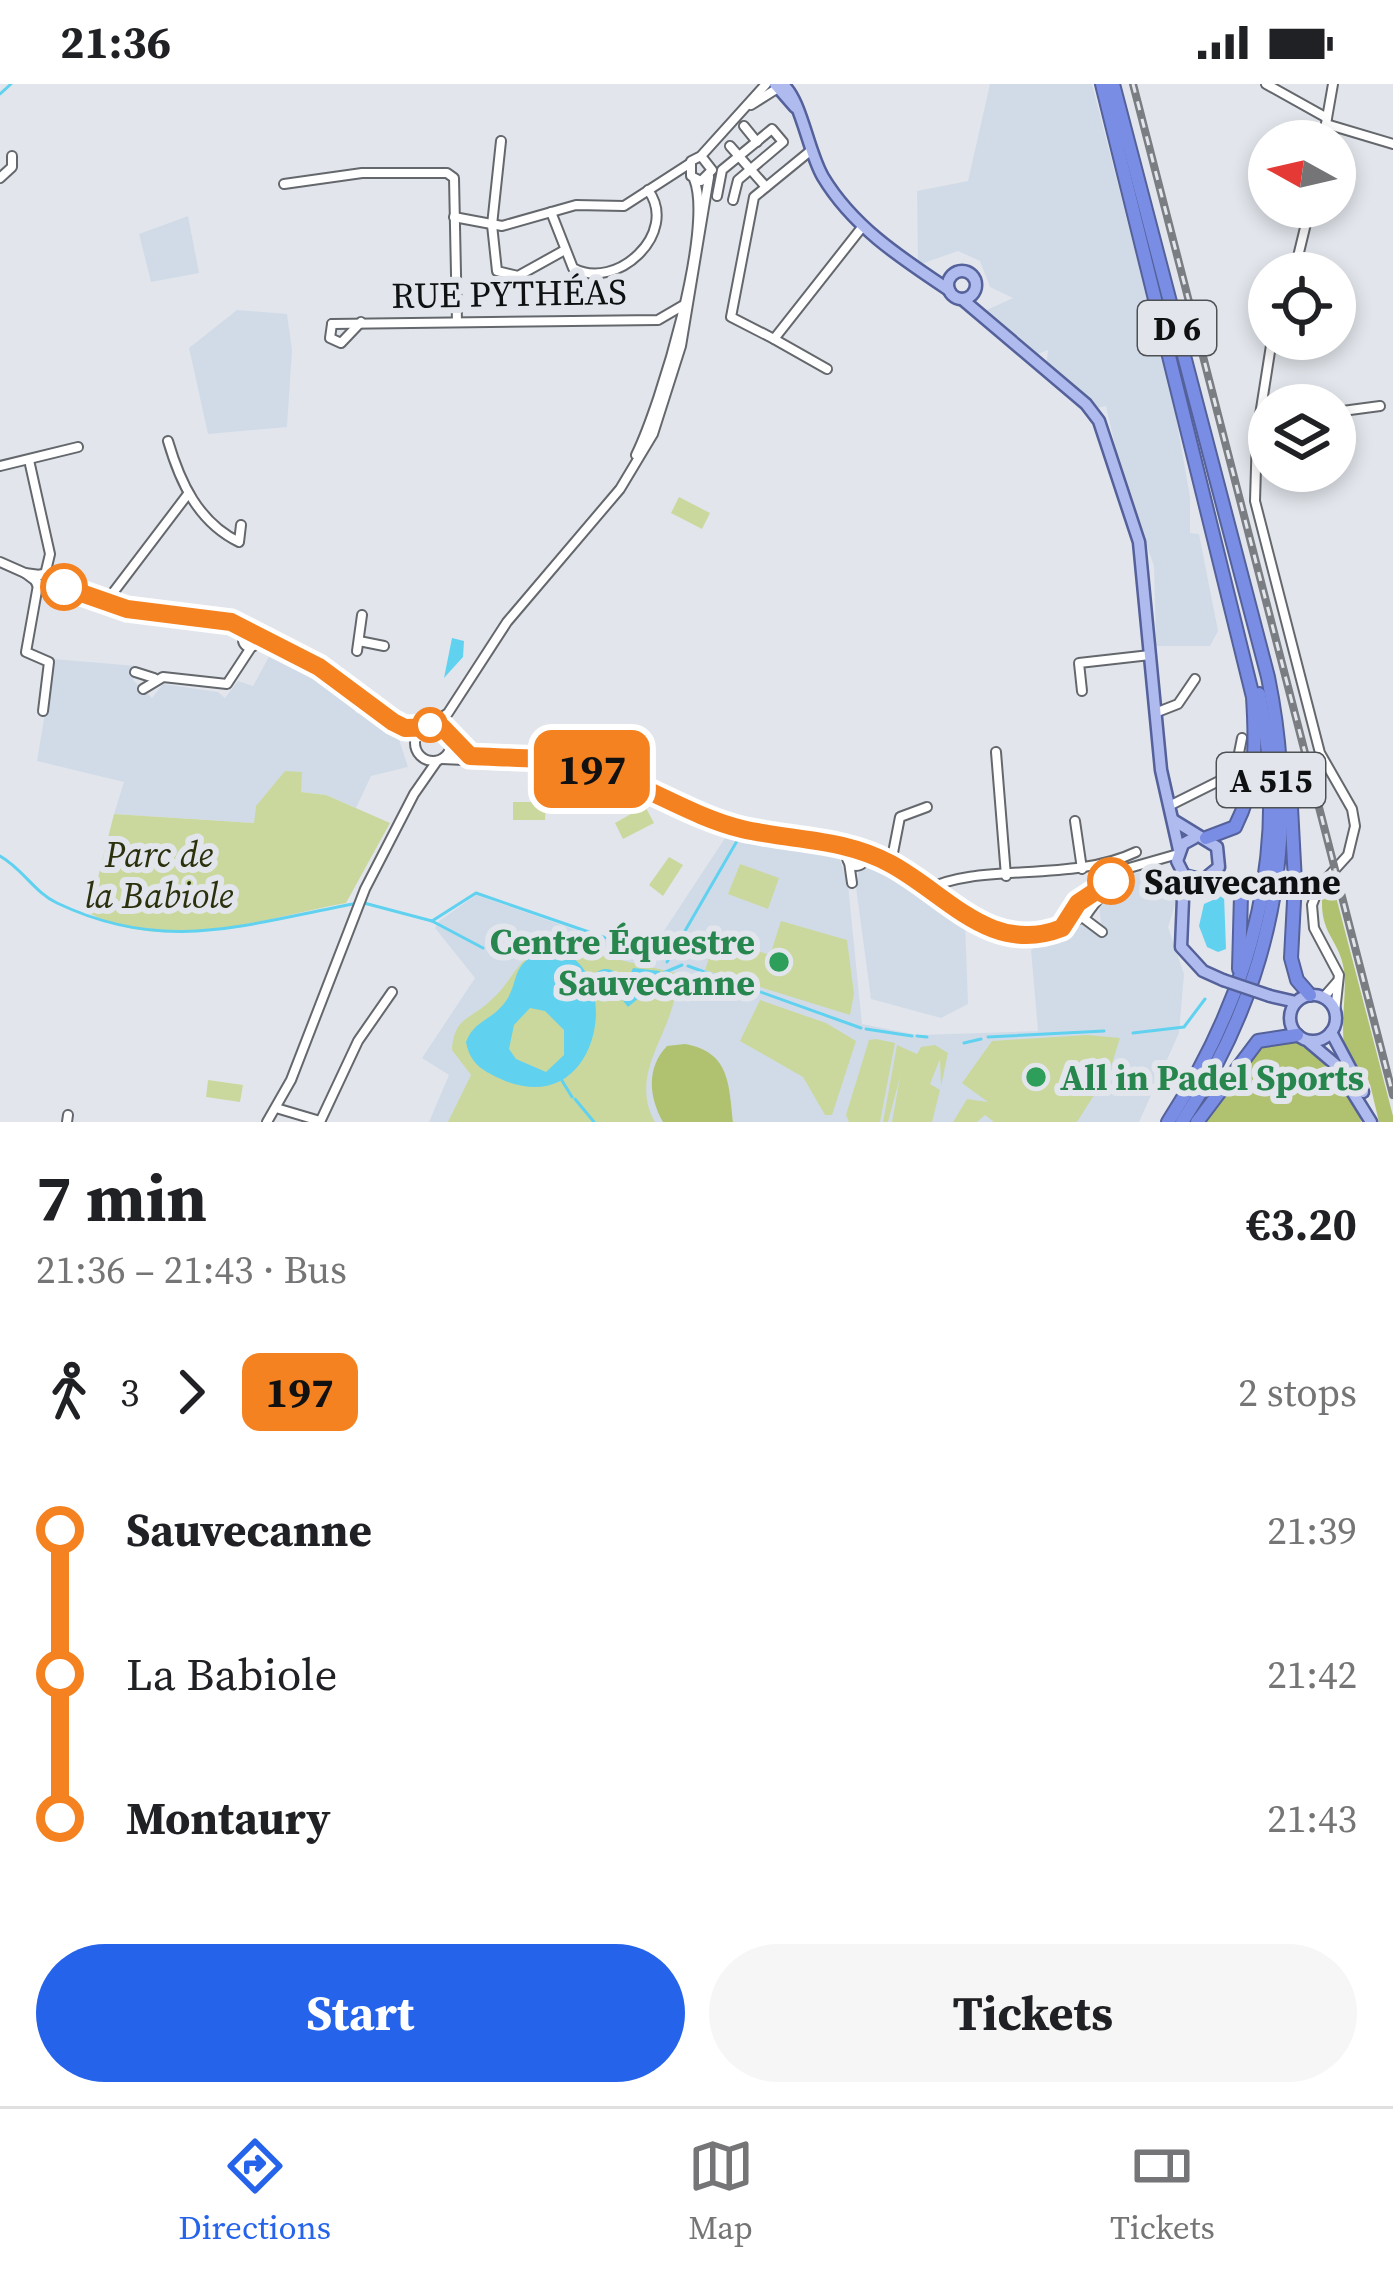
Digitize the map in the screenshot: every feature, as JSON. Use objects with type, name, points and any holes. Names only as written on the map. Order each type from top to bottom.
[{"type":"highway","name":"D 6","points":[[1102,84],[1190,425]]},
{"type":"highway","name":"D 6","points":[[1113,84],[1240,571]]},
{"type":"highway","points":[[1190,425],[1234,607],[1256,739],[1250,794],[1235,827],[1222,837],[1200,838]]},
{"type":"highway","name":"A 515","points":[[1168,1122],[1214,1047],[1247,965],[1262,902],[1270,827],[1267,731],[1190,425]]},
{"type":"highway","points":[[1240,571],[1258,618],[1282,718],[1294,832],[1291,958],[1297,980],[1317,997]]},
{"type":"highway","name":"A 515","points":[[1182,1122],[1244,1011],[1272,924],[1281,869],[1278,725],[1240,571]]},
{"type":"highway","points":[[1168,1122],[1216,1030],[1240,958],[1239,890],[1230,881],[1192,875]]},
{"type":"highway","points":[[1196,1122],[1258,1041],[1302,1038]]},
{"type":"main road","points":[[774,85],[797,110],[809,152],[835,195],[863,226],[968,301],[1086,404],[1099,421],[1139,542],[1168,806],[1178,852],[1192,875]]},
{"type":"main road","points":[[945,284],[959,271],[969,272],[976,284],[968,301]]},
{"type":"main road","points":[[1173,820],[1217,847],[1221,860],[1192,875],[1184,896],[1181,947],[1203,971],[1293,1008],[1302,1038],[1335,1064],[1372,1122]]},
{"type":"main road","points":[[1178,852],[1200,838]]},
{"type":"main road","points":[[1293,1008],[1317,997],[1335,1012],[1331,1032],[1366,1097],[1372,1122]]},
{"type":"main road","points":[[1302,1038],[1331,1032]]},
{"type":"street","points":[[1266,84],[1324,120]]},
{"type":"street","points":[[1326,120],[1333,84]]},
{"type":"street","points":[[454,217],[509,225],[576,205],[623,206],[701,156],[739,111],[774,85]]},
{"type":"street","points":[[744,126],[757,142]]},
{"type":"street","points":[[717,196],[722,170],[772,130],[783,142],[738,180],[733,200]]},
{"type":"street","points":[[1356,131],[1393,144]]},
{"type":"street","points":[[418,734],[455,704],[507,622],[602,510],[647,433],[678,343],[719,133]]},
{"type":"street","points":[[500,141],[492,224],[493,257],[502,275],[518,276],[562,250]]},
{"type":"street","points":[[730,146],[766,187]]},
{"type":"street","points":[[809,152],[754,197],[731,317],[827,369]]},
{"type":"street","points":[[0,178],[12,167],[12,156]]},
{"type":"street","points":[[701,156],[711,162]]},
{"type":"street","points":[[678,343],[674,319],[682,306],[700,208],[689,164]]},
{"type":"street","points":[[284,184],[362,172],[447,173],[458,188],[453,229],[457,322]]},
{"type":"street","points":[[666,175],[709,177]]},
{"type":"street","points":[[551,212],[562,250],[573,268],[593,275],[615,270],[634,256],[658,226],[658,208],[648,190]]},
{"type":"street","points":[[774,339],[863,226]]},
{"type":"street","name":"RUE PYTHÉAS","points":[[361,322],[340,343],[330,338],[329,322],[674,319]]},
{"type":"street","points":[[658,320],[673,328],[678,343]]},
{"type":"street","points":[[1356,409],[1380,406]]},
{"type":"street","points":[[168,441],[188,494],[233,541],[239,542],[242,525]]},
{"type":"street","points":[[0,466],[78,447]]},
{"type":"street","points":[[29,460],[50,554],[26,652],[49,662],[44,711]]},
{"type":"street","points":[[1256,492],[1320,753],[1352,808],[1352,847],[1319,887],[1312,905],[1314,928],[1340,975],[1335,1012]]},
{"type":"street","points":[[106,602],[188,494]]},
{"type":"street","points":[[0,562],[106,602],[151,612],[208,615],[236,626],[249,642]]},
{"type":"street","points":[[362,615],[358,646],[384,646]]},
{"type":"street","points":[[249,642],[271,641],[319,667],[418,734]]},
{"type":"street","points":[[135,672],[222,686],[249,642]]},
{"type":"street","points":[[1082,691],[1079,663],[1150,656]]},
{"type":"street","points":[[143,689],[154,678]]},
{"type":"street","points":[[1155,713],[1178,704],[1195,679]]},
{"type":"street","points":[[267,1122],[344,937],[414,794],[451,739],[455,704]]},
{"type":"street","points":[[431,724],[446,730],[470,756]]},
{"type":"street","points":[[414,794],[418,734]]},
{"type":"street","points":[[1168,806],[1235,773],[1242,738]]},
{"type":"street","points":[[996,752],[1006,876]]},
{"type":"street","points":[[420,757],[581,765],[739,828],[833,841],[861,857],[888,862],[926,890],[1010,936],[1033,938],[1062,928],[1126,868],[1178,852]]},
{"type":"street","points":[[888,862],[900,817],[927,807]]},
{"type":"street","points":[[1075,821],[1082,869]]},
{"type":"street","points":[[833,841],[848,860],[852,884],[861,857]]},
{"type":"street","points":[[926,890],[1110,865],[1136,852]]},
{"type":"street","points":[[848,860],[861,857]]},
{"type":"street","points":[[848,860],[861,857]]},
{"type":"street","points":[[1153,863],[1192,875]]},
{"type":"street","points":[[1317,997],[1336,988],[1340,975]]},
{"type":"street","points":[[276,1108],[320,1122],[358,1041],[392,992]]},
{"type":"shaded area","points":[[990,84],[1092,84],[1172,394],[1190,497],[1190,533],[1199,534],[1218,631],[1210,646],[1156,646],[1154,566],[1121,472],[1106,406],[1097,408],[1046,368],[1048,350],[1033,356],[980,313],[1013,298],[990,287],[980,261],[958,251],[918,265],[917,191],[968,181]]},
{"type":"shaded area","points":[[188,216],[199,273],[151,282],[139,234]]},
{"type":"shaded area","points":[[237,310],[287,314],[292,350],[287,427],[208,434],[189,348]]},
{"type":"shaded area","points":[[272,651],[323,676],[357,706],[355,712],[396,730],[408,767],[371,776],[356,808],[326,795],[300,792],[256,806],[255,823],[114,814],[124,782],[37,761],[54,659],[136,666],[133,680],[152,698],[163,684],[218,692],[225,698],[238,681],[253,686]]},
{"type":"shaded area","points":[[729,832],[825,842],[836,848],[848,885],[862,1024],[918,1035],[1038,1031],[1031,950],[1081,923],[1102,931],[1099,906],[1122,875],[1160,870],[1174,882],[1177,899],[1168,927],[1184,974],[1179,1033],[1139,1122],[429,1122],[449,1075],[422,1058],[475,978],[435,928],[439,921],[476,895],[648,955]]},
{"type":"shaded area","points":[[867,866],[898,873],[965,921],[968,1004],[941,1018],[871,999],[856,887],[859,870]]},
{"type":"green space","points":[[679,497],[710,513],[702,529],[671,513]]},
{"type":"green space","name":"Parc de la Babiole","points":[[285,771],[302,772],[301,792],[326,795],[390,823],[346,903],[182,932],[118,925],[89,913],[114,814],[254,823],[256,806]]},
{"type":"green space","points":[[513,802],[546,802],[545,820],[513,820]]},
{"type":"green space","points":[[645,806],[654,823],[623,839],[615,823]]},
{"type":"green space","points":[[669,857],[683,865],[663,896],[649,885]]},
{"type":"green space","points":[[740,864],[779,878],[768,909],[728,894]]},
{"type":"green space","points":[[1333,885],[1393,1122],[1379,1122],[1370,1084],[1357,1075],[1345,1049],[1344,970],[1322,904],[1323,889]]},
{"type":"green space","name":"Centre Équestre Sauvecanne","points":[[781,921],[847,940],[854,994],[850,1015],[705,970],[716,937],[770,955]]},
{"type":"green space","points":[[552,944],[676,973],[671,1011],[646,1084],[655,1122],[448,1122],[471,1075],[452,1050],[456,1031],[531,954]]},
{"type":"green space","points":[[760,1000],[826,1023],[856,1041],[832,1115],[825,1115],[803,1077],[740,1041]]},
{"type":"green space","name":"All in Padel Sports","points":[[1087,1035],[1120,1038],[1110,1070],[1077,1122],[994,1122],[985,1115],[977,1122],[953,1122],[967,1099],[988,1102],[962,1083],[992,1041]]},
{"type":"green space","points":[[1289,1037],[1336,1071],[1352,1095],[1361,1122],[1203,1122],[1263,1044]]},
{"type":"green space","points":[[869,1040],[895,1043],[880,1122],[849,1122],[846,1115]]},
{"type":"green space","points":[[685,1044],[710,1054],[724,1071],[733,1122],[663,1122],[655,1103],[653,1073],[667,1046]]},
{"type":"green space","points":[[897,1045],[917,1054],[921,1047],[935,1045],[948,1053],[941,1086],[940,1059],[930,1084],[940,1090],[932,1122],[892,1122],[900,1077],[888,1122],[883,1122]]},
{"type":"green space","points":[[208,1080],[243,1085],[240,1102],[206,1097]]},
{"type":"water","points":[[452,638],[464,641],[463,657],[444,678]]},
{"type":"water","points":[[1224,895],[1226,949],[1218,952],[1207,947],[1199,926],[1204,904]]},
{"type":"water","points":[[554,950],[577,961],[590,982],[596,1008],[593,1036],[582,1061],[563,1079],[537,1087],[503,1080],[484,1070],[466,1042],[507,1000],[521,966]],"holes":[[[530,1008],[545,1011],[564,1030],[564,1055],[546,1072],[516,1059],[509,1049],[514,1025]]]},
{"type":"water","points":[[633,968],[660,971],[663,978],[628,1007],[620,997]]},
{"type":"water","points":[[606,969],[616,973],[620,983],[616,993],[606,997],[596,993],[592,983],[596,973]]},
{"type":"waterway","points":[[0,94],[11,84]]},
{"type":"waterway","points":[[667,962],[737,841]]},
{"type":"waterway","points":[[0,856],[57,903],[133,928],[204,930],[353,904]]},
{"type":"waterway","points":[[432,921],[476,893],[644,951]]},
{"type":"waterway","points":[[364,903],[432,921],[483,948]]},
{"type":"waterway","points":[[663,973],[682,965]]},
{"type":"waterway","points":[[688,966],[861,1028]]},
{"type":"waterway","points":[[1133,1033],[1184,1027],[1205,999]]},
{"type":"waterway","points":[[866,1029],[912,1036]]},
{"type":"waterway","points":[[988,1037],[1104,1031]]},
{"type":"waterway","points":[[917,1036],[927,1037]]},
{"type":"waterway","points":[[964,1043],[981,1039]]},
{"type":"waterway","points":[[561,1079],[572,1097]]},
{"type":"waterway","points":[[575,1099],[594,1122]]},
{"type":"railway","points":[[1133,84],[1393,1095]]},
{"type":"bus line","name":"197","points":[[64,587],[127,609],[208,615],[231,622],[319,667],[405,728],[442,727],[470,756],[581,765],[739,828],[860,848],[891,863],[972,919],[1010,936],[1033,938],[1062,928],[1078,903],[1111,881]]},
{"type":"place","name":"Sauvecanne","points":[[1111,881]]},
{"type":"place","name":"Centre Équestre Sauvecanne","points":[[779,962]]},
{"type":"place","name":"All in Padel Sports","points":[[1036,1077]]}]
